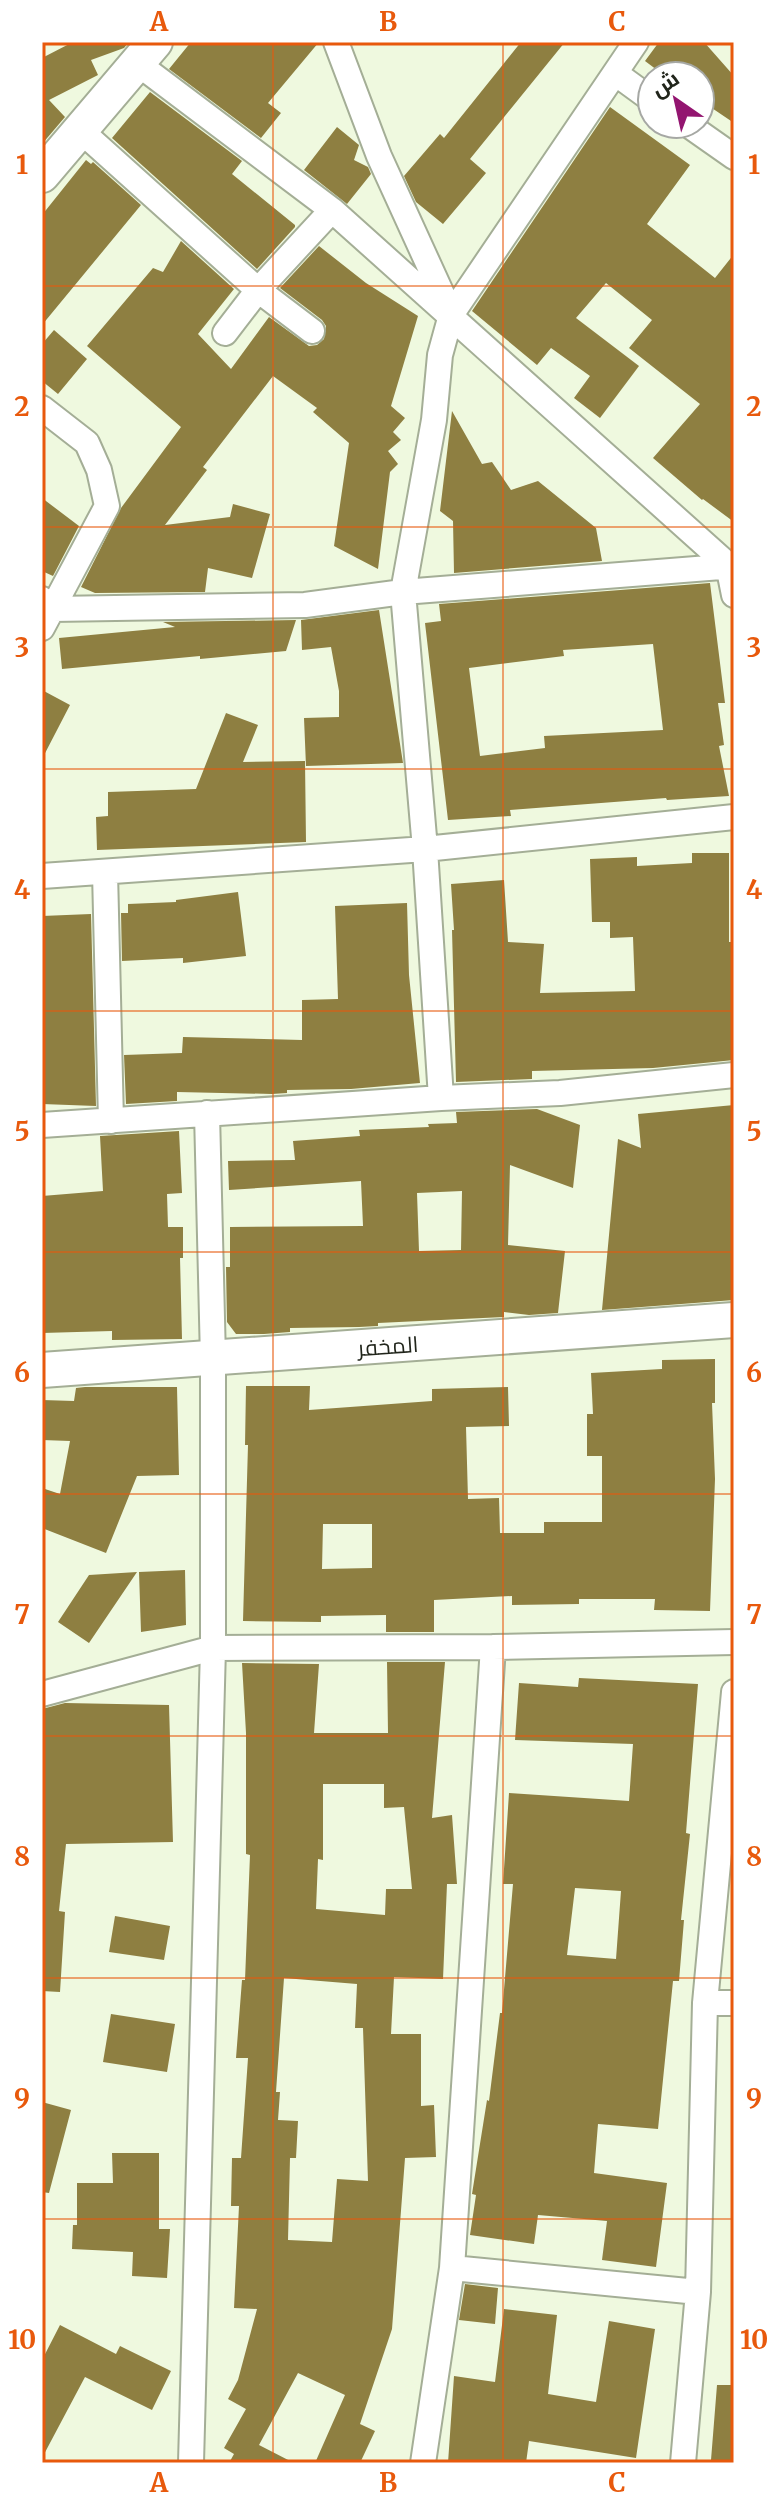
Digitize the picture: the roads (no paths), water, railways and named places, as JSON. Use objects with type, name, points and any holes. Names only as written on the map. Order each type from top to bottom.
[{"type":"street","points":[[336,42],[379,156],[451,315]]},
{"type":"street","points":[[441,1098],[425,849],[403,592],[434,420],[440,355],[451,315],[636,42]]},
{"type":"street","points":[[42,175],[146,52],[332,210],[731,565],[734,595]]},
{"type":"street","points":[[615,73],[636,88]]},
{"type":"street","points":[[80,130],[258,290],[312,331]]},
{"type":"street","points":[[710,140],[734,157]]},
{"type":"street","points":[[225,333],[258,290],[332,210]]},
{"type":"street","points":[[42,408],[87,443],[99,470],[107,506],[46,612]]},
{"type":"street","points":[[46,612],[305,605],[403,592],[731,565]]},
{"type":"street","points":[[42,876],[425,849],[734,817]]},
{"type":"street","points":[[105,872],[111,1121]]},
{"type":"street","points":[[42,1125],[560,1093],[734,1075]]},
{"type":"street","points":[[191,2463],[213,1648],[213,1359],[207,1113]]},
{"type":"street","name":"المخفر","points":[[42,1370],[734,1320]]},
{"type":"street","points":[[42,1694],[213,1648],[734,1642]]},
{"type":"street","points":[[423,2463],[452,2268],[493,1647]]},
{"type":"street","points":[[683,2463],[698,2292],[705,2003],[734,1692]]},
{"type":"street","points":[[705,2003],[734,2003]]},
{"type":"street","points":[[452,2268],[698,2292]]}]
